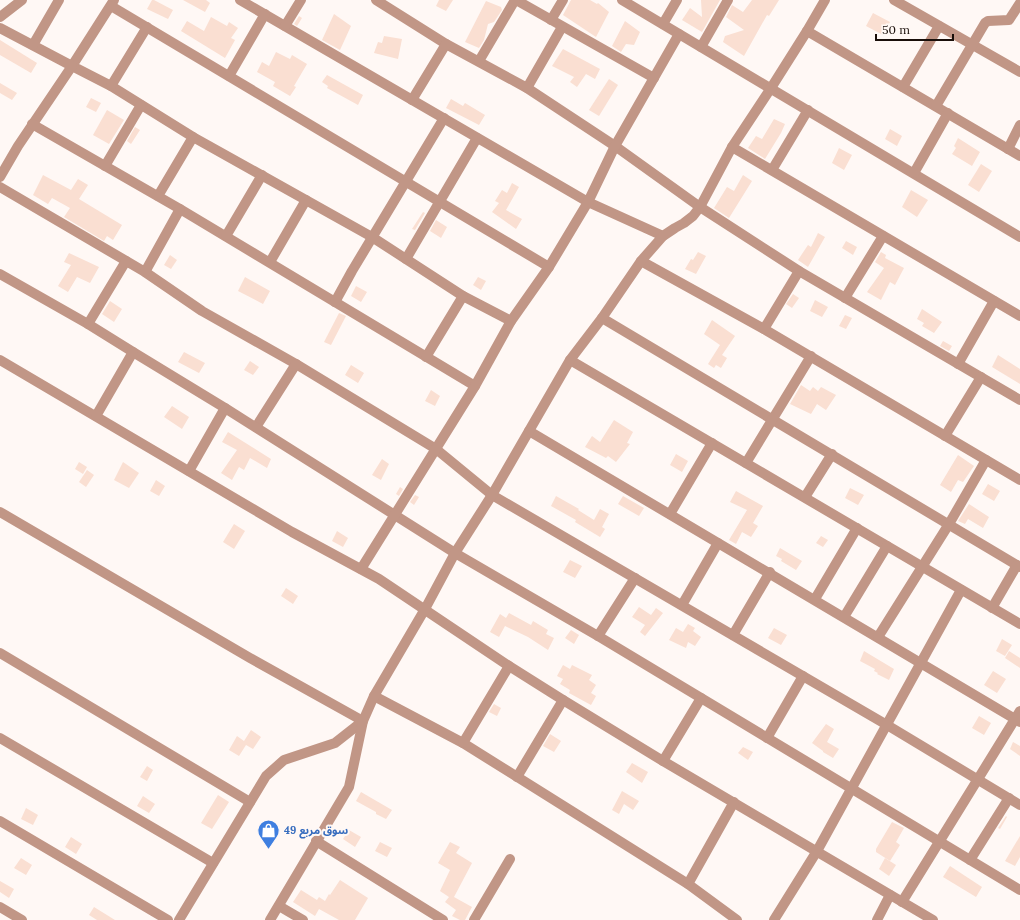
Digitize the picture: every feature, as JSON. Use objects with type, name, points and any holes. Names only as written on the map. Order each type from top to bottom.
[{"type":"street","points":[[0,17],[22,0]]},
{"type":"street","points":[[33,45],[59,0]]},
{"type":"street","points":[[240,0],[588,202],[663,236]]},
{"type":"street","points":[[285,26],[301,0]]},
{"type":"street","points":[[376,0],[446,44],[479,60],[528,88],[615,146],[700,207],[799,271],[1020,400]]},
{"type":"street","points":[[479,60],[515,0],[654,78]]},
{"type":"street","points":[[551,20],[563,0]]},
{"type":"street","points":[[622,0],[1020,237]]},
{"type":"street","points":[[663,24],[677,0]]},
{"type":"street","points":[[701,47],[728,0]]},
{"type":"street","points":[[270,920],[349,787],[363,721],[374,696],[425,609],[455,553],[492,495],[570,360],[642,261],[663,236],[693,216],[700,207],[732,147],[772,88],[825,0]]},
{"type":"street","points":[[894,0],[1020,72]]},
{"type":"street","points":[[0,177],[32,124],[113,3],[147,27],[549,267]]},
{"type":"street","points":[[936,106],[985,23],[988,21],[1009,20],[1020,3]]},
{"type":"street","points":[[228,76],[265,14]]},
{"type":"street","points":[[903,87],[939,26]]},
{"type":"street","points":[[111,86],[147,27]]},
{"type":"street","points":[[528,88],[562,27]]},
{"type":"street","points":[[0,28],[111,86],[193,137],[372,237],[463,296],[511,321]]},
{"type":"street","points":[[807,31],[1020,156]]},
{"type":"street","points":[[361,569],[436,449],[511,321],[549,267],[588,202],[615,146],[679,34]]},
{"type":"street","points":[[412,100],[446,44]]},
{"type":"street","points":[[105,166],[141,105]]},
{"type":"street","points":[[772,170],[808,110]]},
{"type":"street","points":[[914,173],[948,113]]},
{"type":"street","points":[[335,302],[372,237],[444,118]]},
{"type":"street","points":[[32,124],[270,262],[474,386]]},
{"type":"street","points":[[1008,149],[1020,125]]},
{"type":"street","points":[[158,196],[193,137]]},
{"type":"street","points":[[406,259],[477,138]]},
{"type":"street","points":[[732,147],[1020,316]]},
{"type":"street","points":[[226,236],[262,175]]},
{"type":"street","points":[[0,187],[145,272],[202,311],[296,364],[436,449],[492,495],[887,725],[1020,805]]},
{"type":"street","points":[[270,262],[306,200]]},
{"type":"street","points":[[145,272],[180,209]]},
{"type":"street","points":[[845,298],[883,236]]},
{"type":"street","points":[[88,324],[126,261]]},
{"type":"street","points":[[642,261],[811,356],[1020,480]]},
{"type":"street","points":[[764,329],[799,271]]},
{"type":"street","points":[[0,274],[88,324],[256,427],[455,553],[598,636],[1020,890]]},
{"type":"street","points":[[426,357],[463,296]]},
{"type":"street","points":[[958,364],[994,301]]},
{"type":"street","points":[[602,318],[1019,566],[992,608]]},
{"type":"street","points":[[96,416],[133,352]]},
{"type":"street","points":[[746,463],[811,356]]},
{"type":"street","points":[[0,360],[292,532],[361,569],[425,609],[509,666],[563,700],[663,761],[933,920]]},
{"type":"street","points":[[570,360],[1020,624]]},
{"type":"street","points":[[256,427],[296,364]]},
{"type":"street","points":[[945,436],[981,377]]},
{"type":"street","points":[[189,471],[225,408]]},
{"type":"street","points":[[529,430],[844,617],[1018,717],[902,902]]},
{"type":"street","points":[[670,514],[712,443]]},
{"type":"street","points":[[805,497],[832,454]]},
{"type":"street","points":[[878,636],[949,524],[986,460]]},
{"type":"street","points":[[0,512],[243,654],[363,721]]},
{"type":"street","points":[[815,599],[857,528]]},
{"type":"street","points":[[682,605],[718,542]]},
{"type":"street","points":[[844,617],[887,546]]},
{"type":"street","points":[[733,635],[770,572]]},
{"type":"street","points":[[598,636],[635,578]]},
{"type":"street","points":[[774,920],[817,851],[961,590]]},
{"type":"street","points":[[0,653],[250,802]]},
{"type":"street","points":[[463,743],[509,666]]},
{"type":"street","points":[[767,738],[803,676]]},
{"type":"street","points":[[374,696],[463,743],[688,884],[737,920]]},
{"type":"street","points":[[663,761],[701,698]]},
{"type":"street","points":[[517,777],[563,700]]},
{"type":"street","points":[[179,920],[266,776],[284,760],[335,743],[363,721]]},
{"type":"street","points":[[0,738],[213,863]]},
{"type":"street","points":[[970,860],[1009,798]]},
{"type":"street","points":[[688,884],[734,802]]},
{"type":"street","points":[[0,821],[168,920]]},
{"type":"street","points":[[316,842],[443,920]]},
{"type":"street","points":[[474,920],[510,859]]},
{"type":"street","points":[[877,920],[890,895]]},
{"type":"street","points":[[278,906],[303,920]]},
{"type":"street","points":[[0,907],[22,920]]},
{"type":"building","points":[[152,0],[173,10],[168,19],[147,9]]},
{"type":"building","points":[[183,0],[206,0],[210,3],[205,12]]},
{"type":"building","points":[[439,0],[453,0],[446,11],[436,6]]},
{"type":"building","points":[[571,0],[590,0],[597,4],[598,3],[609,12],[596,37],[563,15]]},
{"type":"building","points":[[701,0],[720,0],[702,32],[682,20],[690,8],[702,17]]},
{"type":"building","points":[[752,0],[779,0],[769,16],[767,15],[744,56],[723,42],[725,36],[744,30],[726,17],[732,5],[743,12]]},
{"type":"building","points":[[486,1],[501,7],[502,10],[494,22],[488,24],[484,40],[479,48],[465,42]]},
{"type":"building","points":[[873,13],[890,22],[883,35],[866,26]]},
{"type":"building","points":[[334,14],[351,26],[340,50],[322,40]]},
{"type":"building","points":[[299,16],[302,18],[297,26],[294,24]]},
{"type":"building","points":[[211,17],[227,26],[229,22],[238,28],[231,38],[235,40],[225,58],[181,31],[187,21],[204,31]]},
{"type":"building","points":[[625,21],[640,32],[634,45],[626,44],[621,52],[612,46]]},
{"type":"building","points":[[384,36],[402,39],[398,59],[374,53],[378,42],[382,43]]},
{"type":"building","points":[[0,40],[37,63],[31,73],[0,55]]},
{"type":"building","points":[[563,49],[600,69],[595,79],[586,74],[577,87],[570,82],[574,77],[552,66]]},
{"type":"building","points":[[276,52],[290,59],[292,55],[307,64],[290,96],[273,86],[275,82],[257,72],[262,62],[269,66]]},
{"type":"building","points":[[327,75],[363,95],[358,105],[327,88],[328,86],[322,82]]},
{"type":"building","points":[[609,79],[618,85],[599,116],[589,110]]},
{"type":"building","points":[[0,83],[17,93],[12,100],[0,93]]},
{"type":"building","points":[[91,98],[101,103],[96,112],[86,107]]},
{"type":"building","points":[[451,99],[463,106],[465,103],[485,115],[479,125],[446,108]]},
{"type":"building","points":[[107,110],[124,120],[109,144],[93,135]]},
{"type":"building","points":[[774,119],[785,124],[765,159],[748,148],[756,136],[762,139]]},
{"type":"building","points":[[135,127],[140,130],[131,144],[127,141]]},
{"type":"building","points":[[890,129],[902,136],[897,146],[885,139]]},
{"type":"building","points":[[958,138],[980,152],[972,166],[952,154],[956,148],[954,146]]},
{"type":"building","points":[[839,148],[852,155],[844,170],[832,163]]},
{"type":"building","points":[[981,164],[992,171],[979,192],[968,185]]},
{"type":"building","points":[[43,175],[71,190],[78,179],[88,185],[79,199],[122,225],[113,240],[107,236],[104,241],[64,217],[70,208],[52,198],[48,204],[33,195]]},
{"type":"building","points":[[743,175],[752,181],[729,218],[714,208],[727,187],[734,191]]},
{"type":"building","points":[[512,183],[519,187],[506,210],[522,219],[516,229],[492,212],[499,203],[495,201],[502,190],[507,193]]},
{"type":"building","points":[[911,190],[928,200],[917,217],[902,207]]},
{"type":"building","points":[[423,212],[425,213],[415,230],[412,229]]},
{"type":"building","points":[[436,220],[447,227],[441,238],[430,231]]},
{"type":"building","points":[[818,233],[825,237],[808,267],[798,260],[808,245],[811,247]]},
{"type":"building","points":[[846,241],[857,247],[853,255],[842,248]]},
{"type":"building","points":[[698,252],[706,256],[696,274],[685,269],[691,259],[693,260]]},
{"type":"building","points":[[881,252],[886,255],[885,258],[904,268],[895,285],[890,282],[881,300],[867,292],[884,268],[875,262]]},
{"type":"building","points":[[69,253],[99,267],[90,283],[77,277],[68,292],[58,286],[71,265],[64,262]]},
{"type":"building","points":[[170,255],[177,260],[171,269],[164,265]]},
{"type":"building","points":[[245,277],[270,291],[263,304],[238,291]]},
{"type":"building","points":[[478,277],[486,281],[481,290],[473,285]]},
{"type":"building","points":[[356,286],[367,292],[361,302],[351,296]]},
{"type":"building","points":[[793,294],[799,298],[792,308],[786,304]]},
{"type":"building","points":[[815,300],[828,307],[822,317],[810,311]]},
{"type":"building","points":[[110,301],[122,309],[114,322],[102,314]]},
{"type":"building","points":[[922,309],[942,322],[934,333],[922,326],[924,323],[917,319]]},
{"type":"building","points":[[339,313],[346,316],[331,345],[324,342]]},
{"type":"building","points":[[845,315],[852,318],[846,329],[839,326]]},
{"type":"building","points":[[712,320],[735,336],[722,355],[727,358],[721,368],[716,365],[714,368],[708,364],[720,345],[704,334]]},
{"type":"building","points":[[943,341],[952,346],[949,351],[940,346]]},
{"type":"building","points":[[184,352],[205,363],[199,373],[178,362]]},
{"type":"building","points":[[998,355],[1020,369],[1020,384],[992,367]]},
{"type":"building","points":[[250,361],[259,367],[253,375],[244,370]]},
{"type":"building","points":[[351,365],[364,373],[358,383],[345,375]]},
{"type":"building","points":[[801,385],[810,391],[813,387],[818,391],[821,387],[836,395],[826,410],[817,404],[811,414],[790,404]]},
{"type":"building","points":[[431,390],[440,396],[435,406],[425,401]]},
{"type":"building","points":[[172,406],[189,417],[182,429],[164,417]]},
{"type":"building","points":[[614,420],[633,432],[627,443],[630,444],[616,462],[608,456],[606,458],[585,447],[592,436],[600,442]]},
{"type":"building","points":[[228,432],[271,459],[267,468],[250,458],[244,470],[239,467],[232,480],[221,473],[237,450],[222,442]]},
{"type":"building","points":[[676,454],[688,461],[682,472],[670,465]]},
{"type":"building","points":[[958,455],[974,466],[963,482],[958,480],[951,492],[940,485]]},
{"type":"building","points":[[382,459],[389,464],[381,480],[372,475]]},
{"type":"building","points":[[79,462],[87,467],[83,474],[75,469]]},
{"type":"building","points":[[123,462],[139,473],[129,488],[114,480]]},
{"type":"building","points":[[87,470],[94,475],[86,487],[79,482]]},
{"type":"building","points":[[156,480],[165,486],[159,496],[150,491]]},
{"type":"building","points":[[988,484],[1000,491],[994,501],[982,494]]},
{"type":"building","points":[[400,487],[403,489],[399,496],[396,494]]},
{"type":"building","points":[[850,488],[864,495],[858,505],[845,498]]},
{"type":"building","points":[[736,491],[763,506],[753,523],[758,526],[751,537],[742,532],[736,544],[729,540],[747,510],[730,502]]},
{"type":"building","points":[[415,495],[419,497],[414,505],[410,502]]},
{"type":"building","points":[[556,496],[579,509],[578,510],[594,520],[600,509],[609,514],[602,527],[605,529],[600,537],[575,522],[576,520],[551,506]]},
{"type":"building","points":[[623,496],[644,508],[639,516],[618,504]]},
{"type":"building","points":[[969,504],[989,517],[983,528],[968,519],[965,524],[958,521]]},
{"type":"building","points":[[234,524],[245,531],[234,549],[223,542]]},
{"type":"building","points":[[337,531],[348,538],[343,547],[332,541]]},
{"type":"building","points":[[821,536],[828,540],[823,547],[816,543]]},
{"type":"building","points":[[780,548],[802,561],[796,570],[781,561],[782,559],[776,556]]},
{"type":"building","points":[[570,560],[582,566],[575,578],[563,572]]},
{"type":"building","points":[[286,588],[298,596],[293,604],[281,596]]},
{"type":"building","points":[[639,607],[651,615],[656,608],[663,613],[645,636],[640,632],[645,625],[632,617]]},
{"type":"building","points":[[509,613],[531,625],[533,621],[548,630],[546,634],[554,638],[548,650],[528,637],[505,626],[499,637],[490,632],[500,614],[506,618]]},
{"type":"building","points":[[688,624],[695,628],[693,631],[701,637],[695,646],[688,642],[686,648],[669,640],[676,628],[683,632]]},
{"type":"building","points":[[774,628],[787,635],[781,645],[768,638]]},
{"type":"building","points":[[571,630],[579,635],[574,644],[565,638]]},
{"type":"building","points":[[1002,639],[1012,645],[1005,656],[996,651]]},
{"type":"building","points":[[864,651],[894,669],[889,680],[877,674],[878,673],[874,671],[875,669],[860,661]]},
{"type":"building","points":[[1009,651],[1020,658],[1020,668],[1005,658]]},
{"type":"building","points":[[563,665],[570,669],[572,665],[592,675],[589,680],[596,685],[591,693],[596,696],[591,705],[569,693],[570,690],[560,684],[563,679],[557,676]]},
{"type":"building","points":[[993,671],[1006,679],[997,693],[984,685]]},
{"type":"building","points":[[494,704],[501,708],[497,716],[489,712]]},
{"type":"building","points":[[979,716],[991,723],[984,735],[972,728]]},
{"type":"building","points":[[826,724],[834,729],[827,742],[839,749],[833,758],[812,743]]},
{"type":"building","points":[[251,730],[261,737],[253,749],[246,745],[239,756],[229,750],[237,736],[244,741]]},
{"type":"building","points":[[550,734],[561,741],[554,752],[543,746]]},
{"type":"building","points":[[1013,742],[1020,746],[1020,756],[1010,749]]},
{"type":"building","points":[[743,747],[753,752],[748,760],[738,753]]},
{"type":"building","points":[[632,763],[648,772],[642,783],[626,772]]},
{"type":"building","points":[[147,766],[153,770],[147,781],[140,777]]},
{"type":"building","points":[[622,791],[639,801],[633,810],[624,804],[619,814],[612,810]]},
{"type":"building","points":[[361,792],[392,810],[386,819],[356,801]]},
{"type":"building","points":[[218,795],[229,802],[212,829],[201,823]]},
{"type":"building","points":[[143,796],[155,804],[149,813],[137,806]]},
{"type":"building","points":[[26,808],[38,815],[33,825],[21,819]]},
{"type":"building","points":[[1006,816],[1007,817],[1000,829],[998,828]]},
{"type":"building","points":[[892,822],[904,828],[896,842],[900,845],[890,861],[876,852],[876,849]]},
{"type":"building","points":[[349,830],[361,837],[355,847],[343,839]]},
{"type":"building","points":[[1020,836],[1020,857],[1015,866],[1005,861]]},
{"type":"building","points":[[71,837],[82,844],[76,854],[65,847]]},
{"type":"building","points":[[380,842],[392,848],[387,857],[375,851]]},
{"type":"building","points":[[450,842],[460,847],[456,853],[472,863],[454,897],[472,907],[465,920],[460,920],[452,916],[456,910],[445,902],[449,897],[440,891],[450,870],[438,863]]},
{"type":"building","points":[[21,858],[32,865],[26,875],[14,868]]},
{"type":"building","points":[[885,858],[896,865],[889,876],[879,869]]},
{"type":"building","points":[[950,866],[982,887],[976,897],[943,877]]},
{"type":"building","points":[[340,880],[368,898],[355,920],[339,920],[319,909],[315,916],[293,902],[301,890],[317,900],[319,897],[325,901]]},
{"type":"building","points":[[0,881],[14,889],[9,898],[0,892]]},
{"type":"building","points":[[94,907],[115,920],[97,920],[89,915]]},
{"type":"place","name":"سوق مربع 49","points":[[269,850]]}]
